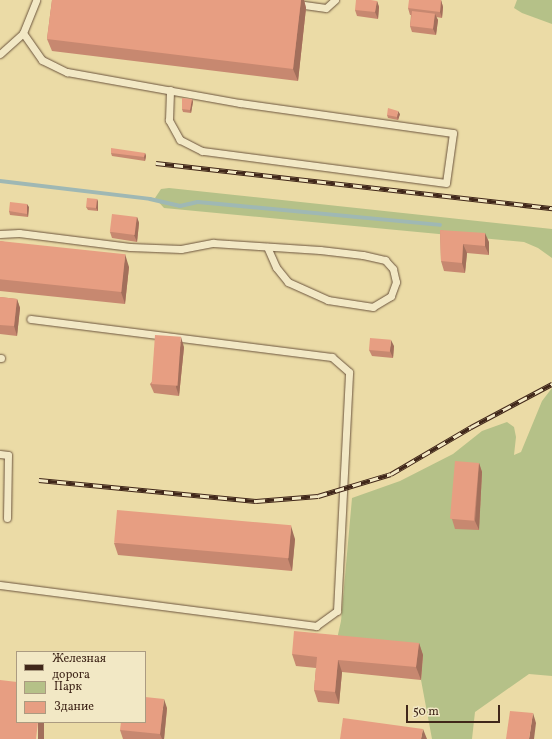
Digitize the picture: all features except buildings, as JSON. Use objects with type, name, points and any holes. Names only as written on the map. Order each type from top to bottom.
[{"type":"lane","points":[[0,54],[23,33],[36,0]]},
{"type":"lane","points":[[290,3],[326,8],[335,0]]},
{"type":"lane","points":[[23,33],[42,60],[67,72],[170,90],[240,103],[453,133],[446,183],[202,150],[180,140],[169,120],[170,90]]},
{"type":"lane","points":[[0,234],[20,234],[130,247],[181,249],[213,243],[267,247],[363,255],[385,260],[394,269],[396,282],[390,296],[374,307],[328,300],[288,282],[276,267],[267,247]]},
{"type":"lane","points":[[0,585],[316,626],[337,611],[350,372],[332,357],[30,319]]},
{"type":"lane","points":[[0,454],[8,455],[7,518]]},
{"type":"green space","points":[[517,0],[552,0],[552,24],[522,13],[514,8]]},
{"type":"green space","points":[[169,188],[552,229],[552,258],[538,248],[524,242],[164,208],[155,198],[161,189]]},
{"type":"green space","points":[[552,388],[552,676],[529,674],[475,712],[472,739],[432,739],[421,680],[423,655],[337,639],[341,621],[352,498],[400,481],[453,454],[482,431],[507,422],[514,427],[516,437],[514,455],[521,452],[542,401]]},
{"type":"waterway","points":[[0,181],[150,199],[180,206],[198,202],[440,225]]},
{"type":"railway","points":[[156,163],[552,208]]},
{"type":"railway","points":[[39,480],[256,501],[318,496],[391,474],[471,427],[552,384]]}]
